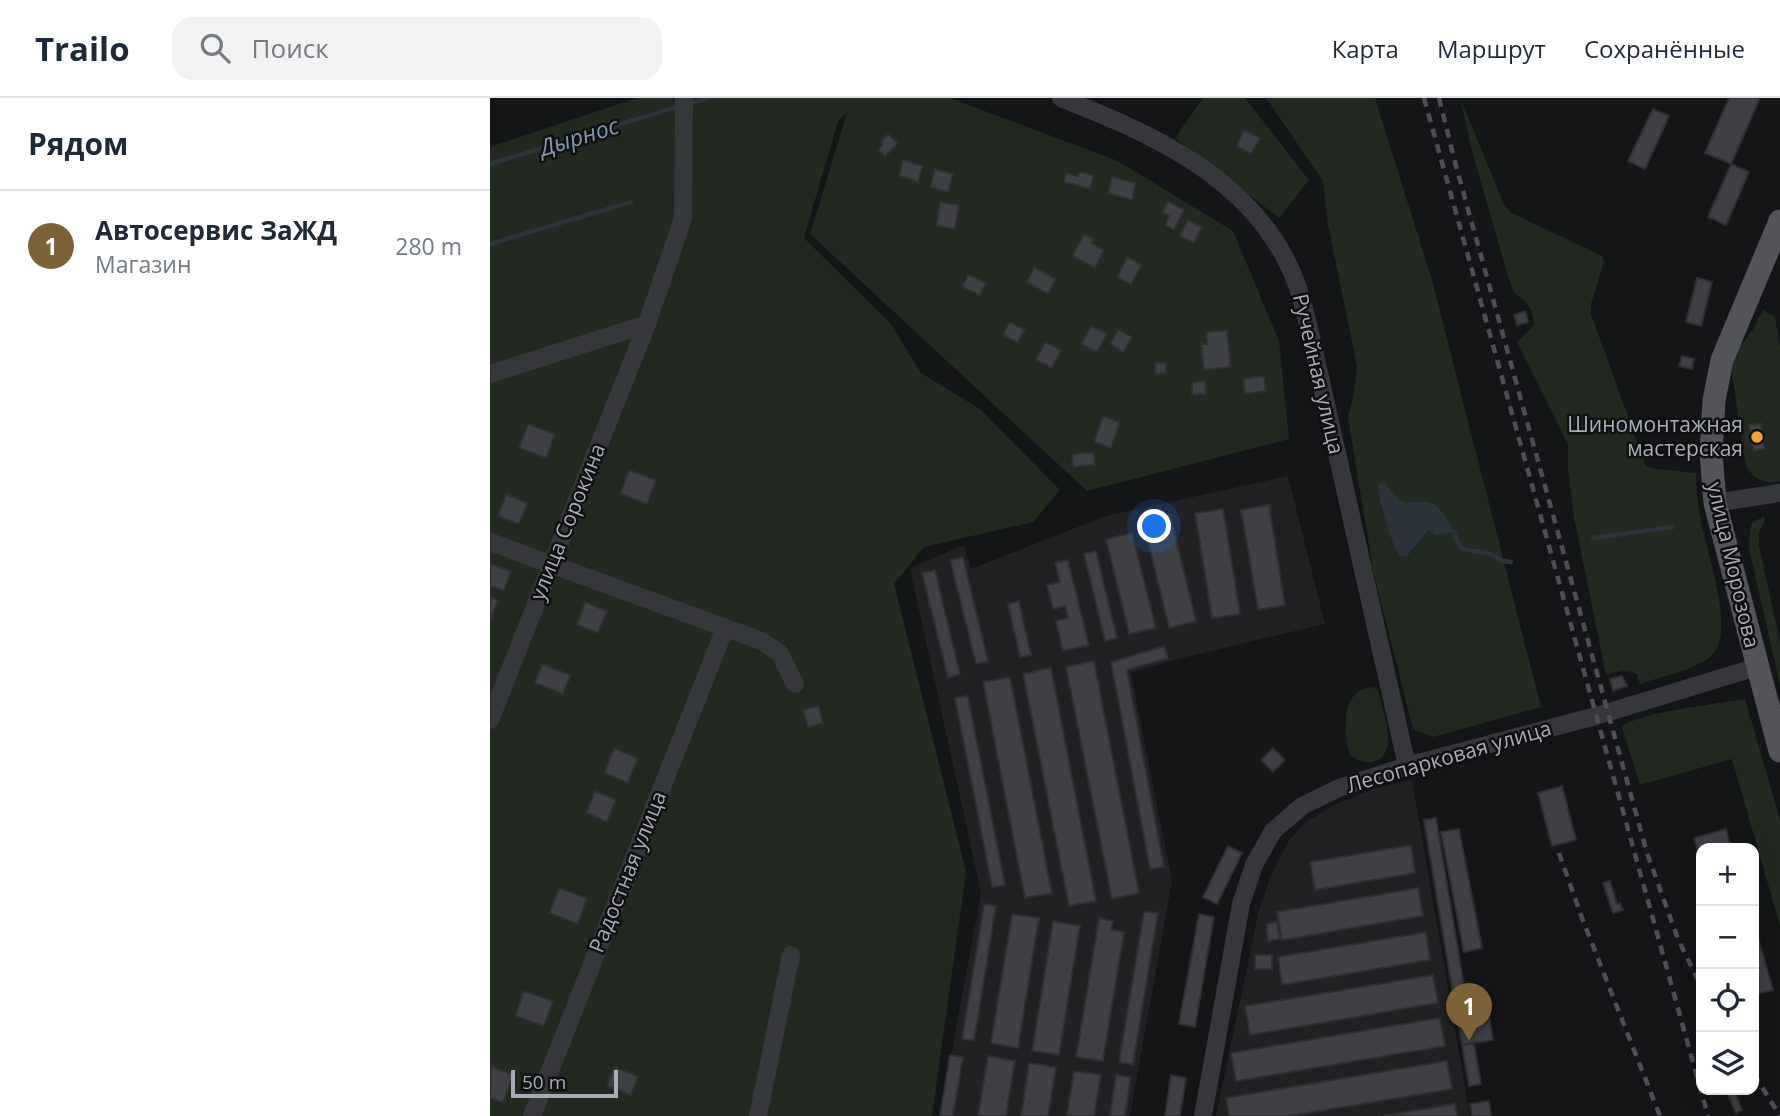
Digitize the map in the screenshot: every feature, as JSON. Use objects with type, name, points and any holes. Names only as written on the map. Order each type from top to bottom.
[{"type":"main road","name":"улица Морозова","points":[[1780,221],[1722,360],[1714,400],[1711,439],[1715,503],[1780,751]]},
{"type":"street","name":"Ручейная улица","points":[[1061,98],[1116,119],[1212,174],[1254,211],[1271,233],[1288,263],[1301,295],[1407,766]]},
{"type":"street","name":"улица Сорокина","points":[[490,720],[647,324],[683,218],[684,103]]},
{"type":"street","points":[[490,374],[647,324]]},
{"type":"street","points":[[1715,503],[1780,494]]},
{"type":"street","points":[[490,542],[762,641],[780,654],[795,684]]},
{"type":"street","name":"Радостная улица","points":[[532,1116],[725,628]]},
{"type":"street","name":"Лесопарковая улица","points":[[1203,1116],[1241,904],[1254,865],[1273,831],[1302,806],[1339,788],[1407,766],[1596,716],[1757,667]]},
{"type":"street","points":[[758,1116],[791,955]]},
{"type":"shaded area","points":[[637,98],[950,98],[1118,161],[1233,231],[1279,341],[1289,439],[1087,491],[810,234],[847,113],[838,121],[804,238],[891,324],[921,373],[980,409],[1060,490],[1033,522],[924,547],[894,584],[966,872],[932,1116],[490,1116],[490,147]]},
{"type":"shaded area","points":[[1203,98],[1245,98],[1309,180],[1279,218],[1175,138]]},
{"type":"shaded area","points":[[1266,98],[1375,98],[1432,280],[1541,707],[1433,737],[1413,729],[1373,570],[1348,417],[1357,366],[1328,225],[1323,181]]},
{"type":"shaded area","points":[[1460,98],[1504,204],[1510,212],[1602,256],[1604,262],[1591,304],[1591,314],[1645,464],[1650,468],[1696,473],[1699,511],[1717,587],[1721,625],[1720,641],[1714,653],[1700,664],[1640,684],[1637,674],[1633,672],[1606,675],[1574,517],[1568,445],[1517,342],[1534,325],[1533,315],[1526,303],[1515,294],[1509,280],[1473,155]]},
{"type":"shaded area","points":[[1763,310],[1775,317],[1780,348],[1780,481],[1774,482],[1760,480],[1746,467],[1732,374],[1733,356],[1752,331]]},
{"type":"shaded area","points":[[1288,476],[1325,624],[1131,673],[1172,881],[1130,1116],[940,1116],[981,893],[910,568],[964,545],[971,569],[1106,516]]},
{"type":"shaded area","points":[[1384,483],[1404,502],[1433,504],[1444,514],[1454,532],[1436,535],[1428,530],[1406,557],[1399,556],[1380,498],[1379,484]]},
{"type":"shaded area","points":[[1764,516],[1765,520],[1759,532],[1759,545],[1780,642],[1780,685],[1749,549],[1752,523]]},
{"type":"shaded area","points":[[1372,687],[1378,690],[1386,720],[1388,742],[1381,758],[1366,762],[1350,755],[1345,724],[1346,713],[1354,696]]},
{"type":"shaded area","points":[[1745,699],[1780,820],[1780,926],[1759,853],[1759,843],[1756,843],[1732,759],[1640,785],[1622,727],[1643,717]]},
{"type":"shaded area","points":[[1412,780],[1470,1116],[1216,1116],[1259,910],[1271,875],[1289,840],[1306,822],[1334,805],[1376,788]]},
{"type":"building","points":[[1729,98],[1760,98],[1731,164],[1705,153]]},
{"type":"building","points":[[1653,109],[1669,116],[1645,169],[1628,161]]},
{"type":"building","points":[[1244,130],[1260,138],[1251,154],[1236,146]]},
{"type":"building","points":[[888,134],[898,143],[885,157],[878,150]]},
{"type":"building","points":[[903,160],[923,166],[918,182],[899,176]]},
{"type":"building","points":[[1731,164],[1749,172],[1726,225],[1708,217]]},
{"type":"building","points":[[935,169],[953,174],[948,192],[930,187]]},
{"type":"building","points":[[1079,172],[1094,175],[1090,189],[1064,182],[1066,173],[1078,176]]},
{"type":"building","points":[[1112,177],[1136,183],[1132,200],[1108,193]]},
{"type":"building","points":[[1168,201],[1184,210],[1174,230],[1165,225],[1169,216],[1162,212]]},
{"type":"building","points":[[940,202],[959,205],[955,229],[936,226]]},
{"type":"building","points":[[1188,220],[1202,227],[1194,243],[1179,236]]},
{"type":"building","points":[[1084,234],[1094,239],[1091,243],[1104,250],[1095,268],[1072,256]]},
{"type":"building","points":[[1127,257],[1142,265],[1131,285],[1117,277]]},
{"type":"building","points":[[1034,267],[1056,279],[1048,294],[1026,282]]},
{"type":"building","points":[[968,274],[986,283],[980,295],[962,287]]},
{"type":"building","points":[[1697,278],[1712,282],[1701,326],[1686,322]]},
{"type":"building","points":[[1525,311],[1528,322],[1517,325],[1514,315]]},
{"type":"building","points":[[1009,322],[1025,329],[1018,343],[1003,335]]},
{"type":"building","points":[[1091,326],[1107,334],[1097,352],[1081,344]]},
{"type":"building","points":[[1118,329],[1132,337],[1123,352],[1110,344]]},
{"type":"building","points":[[1227,330],[1231,367],[1204,370],[1201,344],[1207,344],[1206,332]]},
{"type":"building","points":[[1045,342],[1061,350],[1052,368],[1036,360]]},
{"type":"building","points":[[1682,356],[1694,359],[1692,369],[1679,366]]},
{"type":"building","points":[[1155,363],[1166,363],[1166,373],[1155,374]]},
{"type":"building","points":[[1264,376],[1266,391],[1245,394],[1243,379]]},
{"type":"building","points":[[1205,381],[1206,394],[1192,395],[1192,382]]},
{"type":"building","points":[[1103,416],[1120,422],[1111,448],[1094,442]]},
{"type":"building","points":[[1761,423],[1765,449],[1753,451],[1749,425]]},
{"type":"building","points":[[528,424],[555,434],[546,458],[519,448]]},
{"type":"building","points":[[1094,452],[1095,465],[1073,467],[1072,454]]},
{"type":"building","points":[[629,470],[656,480],[647,504],[620,494]]},
{"type":"building","points":[[506,494],[528,503],[519,524],[498,516]]},
{"type":"building","points":[[1269,505],[1285,605],[1258,610],[1241,510]]},
{"type":"building","points":[[1223,509],[1240,614],[1212,618],[1195,513]]},
{"type":"building","points":[[1170,514],[1196,621],[1169,628],[1143,520]]},
{"type":"building","points":[[1132,533],[1156,628],[1129,634],[1106,539]]},
{"type":"building","points":[[1096,551],[1117,638],[1105,641],[1084,554]]},
{"type":"building","points":[[963,557],[988,661],[976,664],[950,560]]},
{"type":"building","points":[[1068,560],[1089,645],[1063,651],[1056,621],[1068,618],[1065,606],[1053,609],[1047,585],[1060,582],[1055,563]]},
{"type":"building","points":[[490,564],[511,571],[504,591],[490,586]]},
{"type":"building","points":[[935,570],[960,674],[948,678],[922,573]]},
{"type":"building","points":[[490,597],[498,600],[491,619],[490,619]]},
{"type":"building","points":[[1019,601],[1031,655],[1020,657],[1008,604]]},
{"type":"building","points":[[585,602],[607,611],[598,633],[577,625]]},
{"type":"building","points":[[1164,646],[1168,658],[1127,670],[1164,867],[1150,869],[1111,662]]},
{"type":"building","points":[[1094,661],[1139,893],[1112,899],[1066,667]]},
{"type":"building","points":[[542,664],[571,675],[563,694],[535,683]]},
{"type":"building","points":[[1051,668],[1096,901],[1069,906],[1023,674]]},
{"type":"building","points":[[1622,676],[1627,686],[1613,691],[1610,679]]},
{"type":"building","points":[[1010,677],[1052,893],[1025,898],[983,682]]},
{"type":"building","points":[[968,696],[1005,885],[992,887],[955,698]]},
{"type":"building","points":[[819,706],[823,723],[808,727],[803,710]]},
{"type":"building","points":[[614,748],[638,758],[628,783],[604,773]]},
{"type":"building","points":[[1273,748],[1285,760],[1273,772],[1261,760]]},
{"type":"building","points":[[1562,786],[1576,840],[1552,846],[1538,793]]},
{"type":"building","points":[[595,791],[616,799],[607,822],[586,813]]},
{"type":"building","points":[[1436,818],[1467,1004],[1455,1006],[1424,820]]},
{"type":"building","points":[[1459,829],[1482,948],[1464,952],[1441,832]]},
{"type":"building","points":[[1726,829],[1730,843],[1696,843],[1696,846],[1694,838]]},
{"type":"building","points":[[1411,845],[1415,873],[1315,890],[1310,862]]},
{"type":"building","points":[[1228,846],[1242,853],[1217,904],[1203,897]]},
{"type":"building","points":[[1610,881],[1617,904],[1620,903],[1623,910],[1613,913],[1603,883]]},
{"type":"building","points":[[559,888],[587,898],[578,924],[549,913]]},
{"type":"building","points":[[1418,888],[1423,916],[1282,940],[1277,912]]},
{"type":"building","points":[[984,904],[996,906],[974,1041],[962,1039]]},
{"type":"building","points":[[1144,911],[1158,913],[1133,1065],[1119,1062]]},
{"type":"building","points":[[1012,914],[1039,918],[1018,1048],[991,1043]]},
{"type":"building","points":[[1199,914],[1214,917],[1195,1027],[1179,1024]]},
{"type":"building","points":[[1099,918],[1113,921],[1111,930],[1124,932],[1103,1061],[1076,1057]]},
{"type":"building","points":[[1053,921],[1080,926],[1059,1055],[1032,1051]]},
{"type":"building","points":[[1277,922],[1280,939],[1268,941],[1266,924]]},
{"type":"building","points":[[1426,932],[1430,960],[1282,985],[1278,957]]},
{"type":"building","points":[[1759,941],[1773,990],[1759,994]]},
{"type":"building","points":[[1255,955],[1272,955],[1272,969],[1255,969]]},
{"type":"building","points":[[1433,975],[1438,1003],[1250,1035],[1245,1006]]},
{"type":"building","points":[[524,991],[553,1001],[544,1026],[515,1016]]},
{"type":"building","points":[[1487,1001],[1493,1040],[1462,1045],[1455,1006]]},
{"type":"building","points":[[1440,1018],[1445,1046],[1236,1081],[1231,1053]]},
{"type":"building","points":[[1474,1043],[1481,1084],[1469,1086],[1462,1045]]},
{"type":"building","points":[[950,1055],[963,1057],[953,1116],[940,1116]]},
{"type":"building","points":[[988,1056],[1015,1061],[1006,1116],[978,1116]]},
{"type":"building","points":[[1447,1061],[1452,1089],[1289,1116],[1229,1116],[1226,1098]]},
{"type":"building","points":[[1029,1063],[1056,1067],[1048,1116],[1021,1116]]},
{"type":"building","points":[[491,1066],[514,1075],[503,1103],[490,1098]]},
{"type":"building","points":[[614,1067],[638,1076],[631,1095],[607,1086]]},
{"type":"building","points":[[1074,1071],[1101,1075],[1094,1116],[1067,1116]]},
{"type":"building","points":[[1116,1075],[1131,1077],[1125,1116],[1110,1116]]},
{"type":"building","points":[[1171,1075],[1186,1078],[1180,1116],[1165,1116]]},
{"type":"building","points":[[1728,1095],[1736,1095],[1742,1110],[1736,1113]]},
{"type":"building","points":[[1489,1101],[1491,1116],[1472,1116],[1470,1104]]},
{"type":"building","points":[[1455,1104],[1457,1116],[1383,1116]]},
{"type":"waterway","name":"Дырнос","points":[[688,104],[708,98]]},
{"type":"waterway","name":"Дырнос","points":[[490,164],[680,106]]},
{"type":"waterway","points":[[490,244],[631,202]]},
{"type":"waterway","points":[[1593,538],[1673,527]]},
{"type":"waterway","points":[[1454,532],[1459,545],[1465,550],[1488,553],[1511,562]]},
{"type":"railway","points":[[1424,98],[1708,1116]]},
{"type":"railway","points":[[1439,98],[1647,853],[1678,939],[1696,976]]},
{"type":"railway","points":[[1559,853],[1660,1116]]},
{"type":"railway","points":[[1759,1082],[1780,1116]]},
{"type":"place","name":"Шиномонтажная мастерская","points":[[1757,437]]},
{"type":"place","name":"Автосервис ЗаЖД","points":[[1469,1041]]}]
